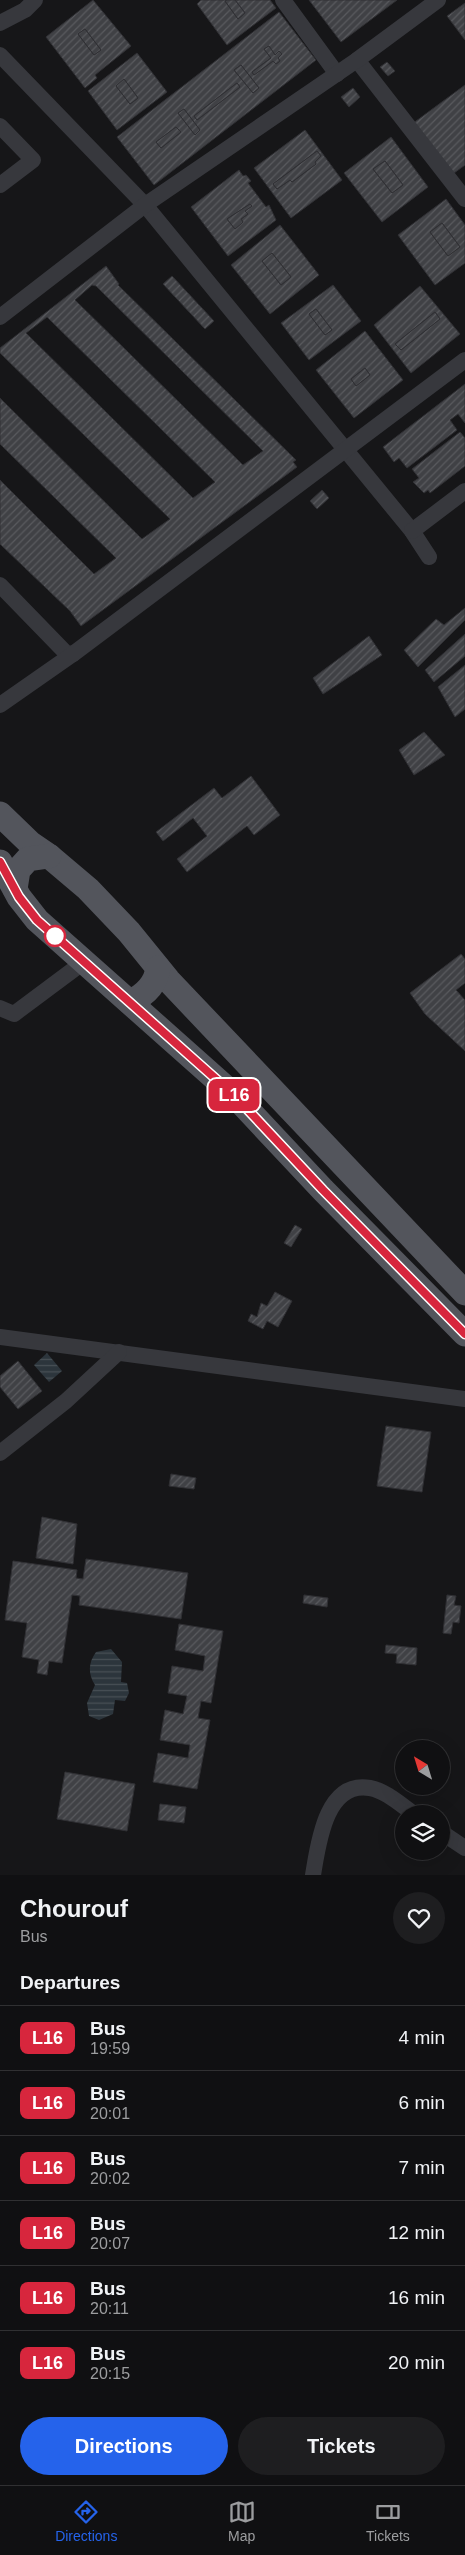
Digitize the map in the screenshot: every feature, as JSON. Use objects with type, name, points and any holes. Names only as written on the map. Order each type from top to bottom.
[{"type":"main road","points":[[0,814],[30,843],[49,856],[88,889],[129,932],[158,968],[465,1293]]},
{"type":"main road","points":[[49,856],[28,859],[18,870],[5,876],[37,920],[234,1095],[330,1197],[465,1334]]},
{"type":"main road","points":[[130,1002],[139,998],[155,982],[158,968]]},
{"type":"street","points":[[0,23],[25,10],[35,0]]},
{"type":"street","points":[[283,0],[337,74]]},
{"type":"street","points":[[0,317],[145,205],[337,74],[438,0]]},
{"type":"street","points":[[0,55],[145,205],[412,531],[429,557]]},
{"type":"street","points":[[357,60],[465,200]]},
{"type":"street","points":[[0,126],[33,160],[0,185]]},
{"type":"street","points":[[0,705],[73,654],[344,448],[465,360]]},
{"type":"street","points":[[412,531],[465,491]]},
{"type":"street","points":[[0,585],[66,653],[73,654]]},
{"type":"street","points":[[0,1008],[14,1014],[85,961]]},
{"type":"street","points":[[0,1337],[465,1399]]},
{"type":"street","points":[[0,1454],[66,1400],[119,1352]]},
{"type":"street","points":[[313,1875],[325,1817],[338,1799],[349,1792],[370,1788],[382,1792],[401,1805]]},
{"type":"street","points":[[450,1838],[465,1848]]},
{"type":"shaded area","points":[[47,1353],[62,1371],[49,1382],[34,1365]]},
{"type":"shaded area","points":[[111,1649],[122,1662],[121,1682],[127,1683],[129,1693],[125,1701],[115,1700],[113,1714],[99,1720],[89,1716],[87,1703],[95,1685],[90,1673],[90,1664],[96,1652]]},
{"type":"building","points":[[93,0],[131,46],[95,75],[97,78],[85,88],[46,37]],"holes":[[[85,29],[101,50],[94,55],[78,34]]]},
{"type":"building","points":[[201,0],[227,0],[225,1],[238,19],[245,13],[235,0],[270,0],[276,8],[227,45],[197,4]]},
{"type":"building","points":[[235,0],[245,13],[238,19],[225,1]]},
{"type":"building","points":[[309,0],[397,0],[341,42]]},
{"type":"building","points":[[465,3],[465,40],[447,16]]},
{"type":"building","points":[[279,12],[316,60],[154,185],[117,137]],"holes":[[[269,46],[275,55],[279,51],[282,54],[278,58],[280,61],[276,64],[273,61],[254,75],[252,72],[271,58],[264,49]],[[241,65],[259,88],[253,93],[234,70]],[[237,83],[240,87],[197,120],[194,116]],[[184,109],[200,130],[195,135],[178,113]],[[176,127],[181,132],[161,148],[156,142]]]},
{"type":"building","points":[[85,29],[101,50],[94,55],[78,34]]},
{"type":"building","points":[[269,46],[275,55],[279,51],[282,54],[278,58],[280,61],[276,64],[273,61],[254,75],[252,72],[271,58],[264,49]]},
{"type":"building","points":[[137,53],[167,92],[117,130],[88,91]],"holes":[[[124,79],[138,98],[130,104],[116,86]]]},
{"type":"building","points":[[387,62],[395,71],[388,76],[380,67]]},
{"type":"building","points":[[241,65],[259,88],[253,93],[234,70]]},
{"type":"building","points":[[124,79],[138,98],[130,104],[116,86]]},
{"type":"building","points":[[237,83],[240,87],[197,120],[194,116]]},
{"type":"building","points":[[465,85],[465,165],[450,176],[412,124]]},
{"type":"building","points":[[353,88],[360,97],[349,107],[341,97]]},
{"type":"building","points":[[184,109],[200,130],[195,135],[178,113]]},
{"type":"building","points":[[176,127],[181,132],[161,148],[156,142]]},
{"type":"building","points":[[305,130],[342,180],[291,218],[254,168]],"holes":[[[317,151],[321,156],[315,162],[316,164],[292,182],[290,180],[277,189],[273,184]]]},
{"type":"building","points":[[391,137],[428,187],[382,222],[344,173]],"holes":[[[385,161],[403,185],[392,193],[373,169]]]},
{"type":"building","points":[[317,151],[321,156],[315,162],[316,164],[292,182],[290,180],[277,189],[273,184]]},
{"type":"building","points":[[385,161],[403,185],[392,193],[373,169]]},
{"type":"building","points":[[239,170],[243,176],[246,175],[251,181],[248,183],[266,207],[269,205],[276,220],[228,256],[191,207]],"holes":[[[250,204],[252,206],[245,211],[248,214],[241,219],[243,222],[235,229],[227,219]]]},
{"type":"building","points":[[446,199],[465,225],[465,263],[435,285],[398,235]],"holes":[[[442,223],[460,247],[448,256],[430,232]]]},
{"type":"building","points":[[250,204],[252,206],[245,211],[248,214],[241,219],[243,222],[235,229],[227,219]]},
{"type":"building","points":[[442,223],[460,247],[448,256],[430,232]]},
{"type":"building","points":[[280,225],[319,275],[270,314],[231,265]],"holes":[[[272,253],[291,277],[281,285],[262,261]]]},
{"type":"building","points":[[272,253],[291,277],[281,285],[262,261]]},
{"type":"building","points":[[106,266],[118,285],[296,460],[293,462],[297,467],[81,626],[70,611],[0,544],[0,480],[94,574],[116,558],[0,444],[0,398],[142,539],[170,519],[0,353],[0,348]],"holes":[[[92,285],[96,286],[263,451],[243,465],[75,300]],[[47,317],[215,482],[193,498],[26,333]]]},
{"type":"building","points":[[172,276],[214,321],[205,329],[163,284]]},
{"type":"building","points":[[333,285],[361,321],[309,360],[281,323]],"holes":[[[316,309],[332,330],[325,335],[309,314]]]},
{"type":"building","points":[[420,286],[460,334],[411,373],[374,325]],"holes":[[[435,312],[440,319],[401,350],[395,344]]]},
{"type":"building","points":[[316,309],[332,330],[325,335],[309,314]]},
{"type":"building","points":[[435,312],[440,319],[401,350],[395,344]]},
{"type":"building","points":[[365,331],[403,380],[354,418],[316,370]],"holes":[[[365,368],[370,375],[356,386],[351,379]]]},
{"type":"building","points":[[365,368],[370,375],[356,386],[351,379]]},
{"type":"building","points":[[465,384],[465,423],[458,414],[450,420],[457,430],[407,468],[399,458],[394,462],[383,447]]},
{"type":"building","points":[[460,432],[465,438],[465,466],[430,493],[428,490],[424,493],[413,482],[419,478],[412,469]]},
{"type":"building","points":[[322,490],[329,498],[317,509],[310,501]]},
{"type":"building","points":[[465,608],[465,620],[418,667],[404,650],[436,619],[444,625]]},
{"type":"building","points":[[465,634],[465,656],[434,682],[425,670]]},
{"type":"building","points":[[369,636],[382,655],[323,694],[313,678]]},
{"type":"building","points":[[465,665],[465,709],[455,717],[438,687]]},
{"type":"building","points":[[424,732],[445,755],[414,775],[399,750]]},
{"type":"building","points":[[251,776],[280,815],[254,835],[247,826],[187,872],[177,859],[207,836],[193,818],[163,841],[156,832],[214,788],[222,798]]},
{"type":"building","points":[[461,954],[465,959],[465,983],[456,990],[465,1000],[465,1051],[425,1014],[410,993]]},
{"type":"building","points":[[295,1225],[302,1229],[291,1247],[284,1243]]},
{"type":"building","points":[[275,1292],[292,1301],[278,1327],[267,1321],[263,1329],[248,1321],[251,1314],[257,1317],[261,1303],[267,1306]]},
{"type":"building","points":[[18,1361],[42,1391],[18,1409],[0,1387],[0,1376]]},
{"type":"building","points":[[386,1426],[431,1432],[422,1492],[377,1486]]},
{"type":"building","points":[[171,1474],[196,1478],[194,1489],[169,1486]]},
{"type":"building","points":[[42,1517],[77,1524],[73,1564],[36,1558]]},
{"type":"building","points":[[86,1559],[188,1573],[181,1619],[79,1605],[80,1596],[72,1595],[62,1663],[49,1661],[47,1675],[37,1673],[39,1660],[22,1657],[27,1623],[5,1620],[13,1561],[77,1570],[76,1578],[83,1579]]},
{"type":"building","points":[[304,1595],[328,1598],[327,1607],[303,1603]]},
{"type":"building","points":[[447,1595],[456,1596],[454,1605],[461,1606],[459,1623],[453,1622],[451,1634],[443,1633]]},
{"type":"building","points":[[179,1624],[223,1631],[211,1703],[201,1701],[198,1718],[210,1720],[197,1789],[153,1782],[158,1753],[188,1758],[190,1745],[160,1740],[165,1710],[183,1714],[187,1696],[168,1693],[172,1666],[203,1671],[205,1656],[175,1650]]},
{"type":"building","points":[[386,1645],[417,1648],[416,1665],[396,1663],[397,1654],[385,1653]]},
{"type":"building","points":[[65,1772],[135,1784],[127,1831],[57,1819]]},
{"type":"building","points":[[160,1804],[186,1807],[184,1823],[158,1820]]},
{"type":"bus line","name":"L16","points":[[0,862],[19,897],[37,920],[234,1095],[323,1190],[450,1321],[465,1334]]}]
